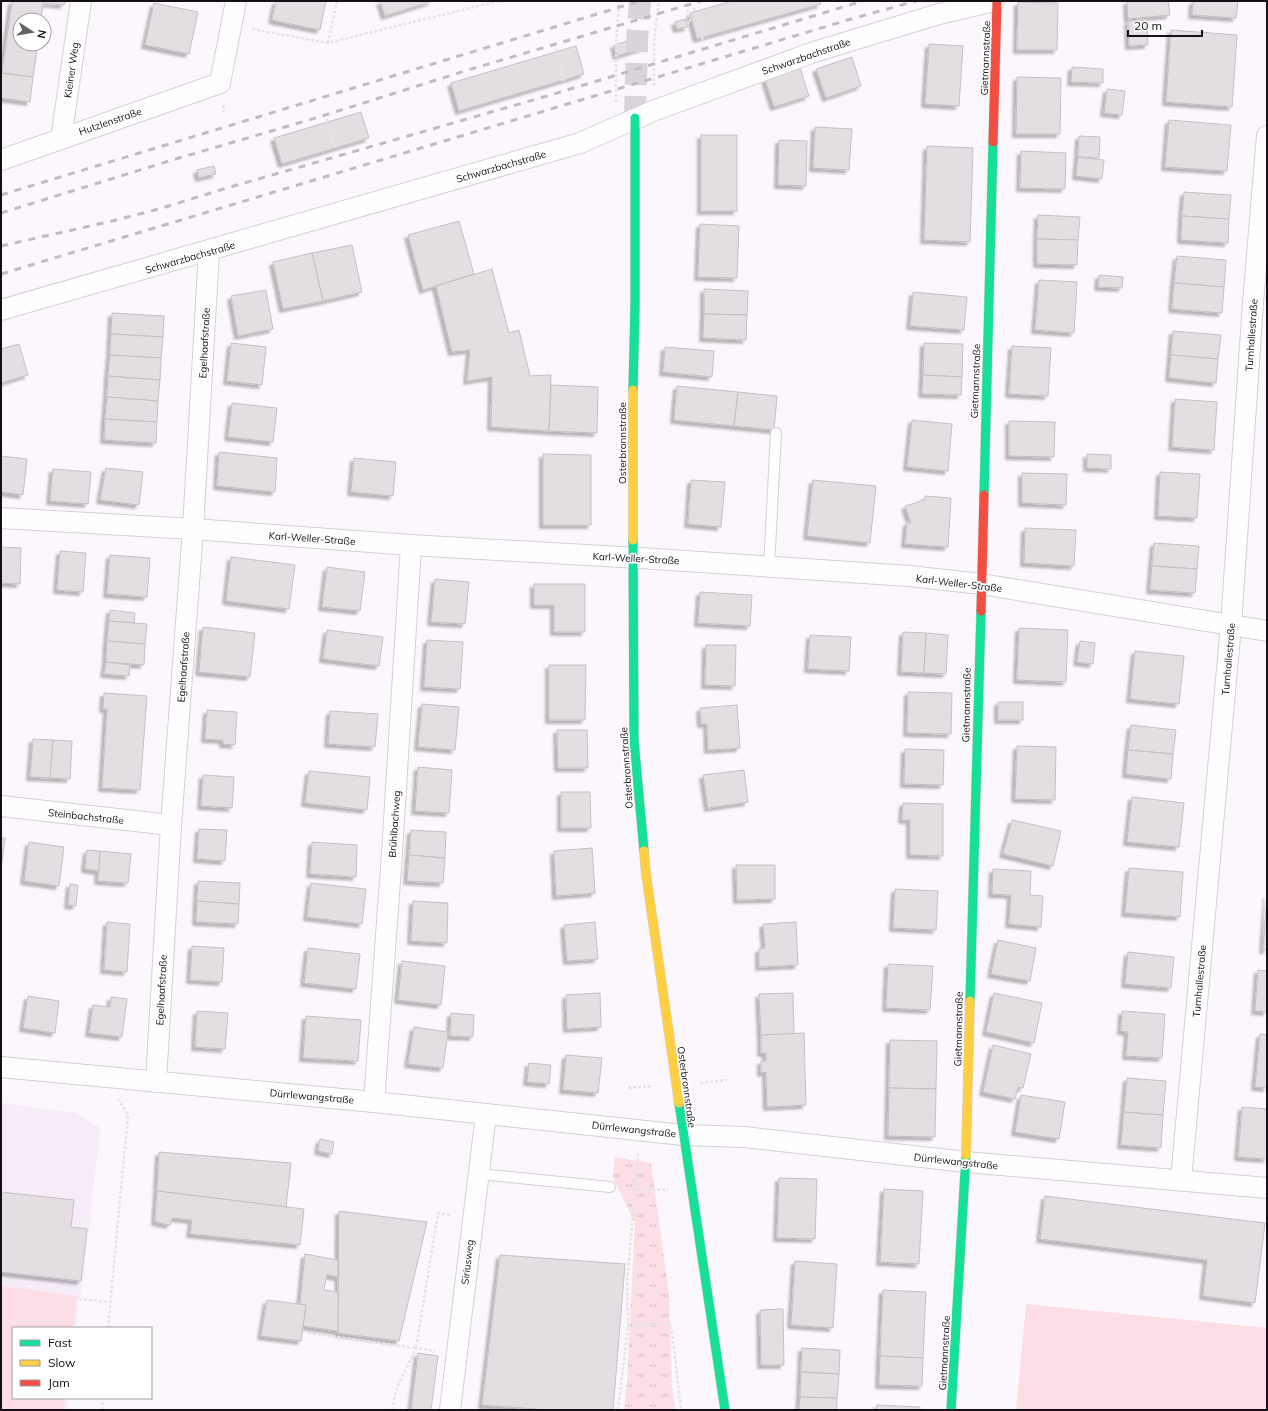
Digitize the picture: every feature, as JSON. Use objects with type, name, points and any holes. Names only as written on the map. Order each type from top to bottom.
[{"type":"street","name":"Kleiner Weg","points":[[61,139],[81,1]]},
{"type":"street","points":[[232,25],[236,1]]},
{"type":"street","name":"Schwarzbachstraße","points":[[1,310],[580,143],[644,115],[814,52],[939,14],[996,1]]},
{"type":"street","name":"Gietmannstraße","points":[[952,1410],[966,1162],[996,1]]},
{"type":"street","name":"Hutzlenstraße","points":[[1,160],[220,83],[232,25]]},
{"type":"street","name":"Osterbronnstraße","points":[[644,115],[633,558],[634,741],[646,874],[666,1008],[682,1135],[725,1410]]},
{"type":"street","name":"Turnhallestraße","points":[[1180,1180],[1232,625],[1253,303],[1267,136]]},
{"type":"street","name":"Egelhaafstraße","points":[[156,1082],[171,825],[193,529],[209,251]]},
{"type":"street","name":"Karl-Weller-Straße","points":[[1,518],[193,529],[412,545],[909,576],[980,584],[1267,631]]},
{"type":"street","name":"Brühlbachweg","points":[[374,1102],[412,545]]},
{"type":"street","name":"Steinbachstraße","points":[[1,806],[171,825]]},
{"type":"street","name":"Dürrlewangstraße","points":[[1,1067],[374,1102],[640,1129],[682,1135],[744,1137],[966,1162],[1267,1188]]},
{"type":"street","name":"Siriusweg","points":[[450,1410],[486,1114]]},
{"type":"lane","points":[[769,567],[776,433]]},
{"type":"lane","points":[[478,1174],[610,1187]]},
{"type":"path","points":[[328,43],[337,1]]},
{"type":"path","points":[[232,25],[328,43],[499,1]]},
{"type":"path","points":[[616,127],[619,1]]},
{"type":"path","points":[[644,115],[654,58],[654,41],[659,1]]},
{"type":"path","points":[[694,8],[703,40]]},
{"type":"path","points":[[682,24],[691,22],[687,10]]},
{"type":"path","points":[[556,49],[564,81]]},
{"type":"path","points":[[327,119],[331,138],[336,149]]},
{"type":"path","points":[[108,1327],[128,1115],[116,1097],[118,1078]]},
{"type":"path","points":[[618,1410],[628,1326],[627,1282],[640,1129]]},
{"type":"path","points":[[610,1187],[666,1190],[691,1189]]},
{"type":"path","points":[[392,1410],[396,1390],[416,1348],[438,1213],[473,1218]]},
{"type":"path","points":[[79,1299],[110,1302]]},
{"type":"path","points":[[628,1326],[671,1324],[681,1410]]},
{"type":"path","points":[[308,1332],[457,1354]]},
{"type":"path","points":[[102,1410],[103,1399]]},
{"type":"shaded area","points":[[1,1103],[76,1113],[100,1128],[83,1281],[79,1299],[76,1327],[12,1327],[12,1399],[68,1399],[66,1410],[1,1410]]},
{"type":"green space","points":[[615,1157],[651,1163],[669,1294],[672,1386],[675,1410],[624,1410],[635,1223],[613,1178]]},
{"type":"green space","points":[[1,1286],[77,1296],[73,1327],[12,1327],[12,1399],[65,1399],[64,1410],[1,1410]]},
{"type":"green space","points":[[1026,1304],[1267,1328],[1267,1410],[1016,1410]]},
{"type":"building","points":[[12,1],[65,1],[64,5],[43,3],[42,12],[12,12],[12,52],[37,52],[33,77],[2,73]]},
{"type":"building","points":[[276,1],[326,1],[320,30],[272,20]]},
{"type":"building","points":[[380,1],[433,1],[385,16]]},
{"type":"building","points":[[732,1],[820,1],[821,4],[697,39],[690,13]]},
{"type":"building","points":[[1127,1],[1168,1],[1170,15],[1128,19]]},
{"type":"building","points":[[1193,1],[1238,1],[1236,18],[1192,15]]},
{"type":"building","points":[[1018,2],[1058,3],[1057,50],[1017,50]]},
{"type":"building","points":[[154,3],[198,12],[189,54],[145,45]]},
{"type":"building","points":[[686,19],[688,27],[677,29],[675,22]]},
{"type":"building","points":[[1147,20],[1148,45],[1129,46],[1128,21]]},
{"type":"building","points":[[1171,30],[1237,35],[1232,107],[1166,102]]},
{"type":"building","points":[[640,37],[643,48],[617,56],[614,45]]},
{"type":"building","points":[[929,44],[963,46],[959,106],[925,104]]},
{"type":"building","points":[[576,46],[584,74],[459,111],[451,83]]},
{"type":"building","points":[[852,57],[861,86],[826,98],[816,69]]},
{"type":"building","points":[[1072,67],[1103,69],[1103,83],[1071,82]]},
{"type":"building","points":[[800,68],[809,96],[774,107],[765,79]]},
{"type":"building","points":[[1,73],[33,77],[30,102],[1,98]]},
{"type":"building","points":[[1017,77],[1061,78],[1060,134],[1016,134]]},
{"type":"building","points":[[1107,89],[1125,91],[1122,115],[1104,113]]},
{"type":"building","points":[[361,112],[369,138],[282,164],[274,138]]},
{"type":"building","points":[[1169,120],[1231,125],[1227,171],[1165,167]]},
{"type":"building","points":[[815,127],[852,129],[849,170],[813,168]]},
{"type":"building","points":[[701,135],[737,135],[737,211],[701,211]]},
{"type":"building","points":[[1079,136],[1100,137],[1099,158],[1078,157]]},
{"type":"building","points":[[779,140],[807,141],[806,186],[778,185]]},
{"type":"building","points":[[927,146],[973,148],[970,242],[924,240]]},
{"type":"building","points":[[1021,151],[1066,153],[1065,189],[1020,188]]},
{"type":"building","points":[[1078,157],[1104,160],[1102,179],[1076,176]]},
{"type":"building","points":[[214,166],[216,174],[199,178],[197,170]]},
{"type":"building","points":[[1184,192],[1231,195],[1229,219],[1182,216]]},
{"type":"building","points":[[1038,215],[1080,217],[1078,240],[1037,239]]},
{"type":"building","points":[[1182,216],[1229,219],[1228,243],[1181,240]]},
{"type":"building","points":[[459,221],[474,274],[423,290],[408,235]]},
{"type":"building","points":[[700,224],[739,226],[737,278],[698,277]]},
{"type":"building","points":[[1037,239],[1078,240],[1077,265],[1037,264]]},
{"type":"building","points":[[352,245],[362,292],[323,301],[312,253]]},
{"type":"building","points":[[312,253],[323,301],[283,309],[273,262]]},
{"type":"building","points":[[1177,256],[1226,260],[1224,287],[1174,283]]},
{"type":"building","points":[[492,269],[509,333],[519,330],[530,376],[551,375],[549,431],[491,427],[492,377],[467,381],[470,350],[452,352],[436,286]]},
{"type":"building","points":[[1099,275],[1123,277],[1122,288],[1098,287]]},
{"type":"building","points":[[1039,280],[1077,282],[1074,333],[1035,330]]},
{"type":"building","points":[[1174,283],[1224,287],[1222,313],[1172,309]]},
{"type":"building","points":[[704,289],[748,291],[747,315],[704,314]]},
{"type":"building","points":[[266,290],[273,329],[238,336],[231,296]]},
{"type":"building","points":[[913,292],[967,297],[964,330],[910,326]]},
{"type":"building","points":[[112,313],[164,316],[163,337],[111,334]]},
{"type":"building","points":[[704,314],[747,315],[746,340],[703,338]]},
{"type":"building","points":[[1173,331],[1221,335],[1218,359],[1171,355]]},
{"type":"building","points":[[111,334],[163,337],[161,358],[110,355]]},
{"type":"building","points":[[231,343],[266,347],[262,385],[227,381]]},
{"type":"building","points":[[924,343],[963,344],[962,377],[923,375]]},
{"type":"building","points":[[19,344],[28,375],[1,383],[1,349]]},
{"type":"building","points":[[1012,346],[1051,348],[1048,396],[1009,394]]},
{"type":"building","points":[[665,347],[714,351],[712,377],[663,372]]},
{"type":"building","points":[[110,355],[161,358],[160,380],[108,376]]},
{"type":"building","points":[[1171,355],[1218,359],[1216,383],[1169,378]]},
{"type":"building","points":[[923,375],[962,377],[961,395],[922,394]]},
{"type":"building","points":[[108,376],[160,380],[158,401],[107,397]]},
{"type":"building","points":[[551,385],[598,387],[597,433],[549,431]]},
{"type":"building","points":[[677,386],[738,392],[734,426],[674,420]]},
{"type":"building","points":[[738,392],[777,396],[774,430],[734,426]]},
{"type":"building","points":[[107,397],[158,401],[157,422],[105,419]]},
{"type":"building","points":[[1175,399],[1217,402],[1214,450],[1172,447]]},
{"type":"building","points":[[232,403],[277,408],[273,442],[228,437]]},
{"type":"building","points":[[105,419],[157,422],[156,443],[104,440]]},
{"type":"building","points":[[912,420],[952,424],[948,471],[907,467]]},
{"type":"building","points":[[1009,421],[1055,422],[1054,457],[1009,456]]},
{"type":"building","points":[[219,452],[277,458],[275,492],[217,486]]},
{"type":"building","points":[[543,454],[591,455],[591,525],[543,525]]},
{"type":"building","points":[[1087,454],[1111,455],[1111,469],[1087,468]]},
{"type":"building","points":[[1,456],[27,459],[23,495],[1,492]]},
{"type":"building","points":[[354,458],[396,462],[393,496],[351,492]]},
{"type":"building","points":[[106,468],[143,472],[139,505],[100,500]]},
{"type":"building","points":[[53,469],[91,472],[88,504],[50,501]]},
{"type":"building","points":[[1160,472],[1200,474],[1197,518],[1158,516]]},
{"type":"building","points":[[1022,473],[1067,474],[1066,505],[1022,503]]},
{"type":"building","points":[[691,480],[725,482],[721,527],[688,524]]},
{"type":"building","points":[[813,480],[876,486],[870,543],[807,536]]},
{"type":"building","points":[[925,496],[951,498],[948,547],[905,544],[907,522],[911,523],[905,506],[925,500]]},
{"type":"building","points":[[1025,528],[1076,530],[1074,566],[1024,563]]},
{"type":"building","points":[[1154,543],[1199,546],[1197,569],[1152,566]]},
{"type":"building","points":[[1,547],[21,548],[20,584],[1,583]]},
{"type":"building","points":[[60,551],[86,553],[83,592],[57,590]]},
{"type":"building","points":[[110,555],[150,558],[147,597],[107,594]]},
{"type":"building","points":[[231,557],[295,565],[289,609],[226,601]]},
{"type":"building","points":[[1152,566],[1197,569],[1195,593],[1150,590]]},
{"type":"building","points":[[327,567],[365,572],[360,611],[322,607]]},
{"type":"building","points":[[435,579],[469,582],[465,624],[431,622]]},
{"type":"building","points":[[534,584],[585,584],[585,632],[554,632],[554,605],[534,605]]},
{"type":"building","points":[[700,592],[752,595],[750,626],[698,623]]},
{"type":"building","points":[[110,610],[135,613],[134,623],[109,621]]},
{"type":"building","points":[[109,621],[147,624],[145,644],[107,641]]},
{"type":"building","points":[[203,627],[255,633],[250,677],[199,672]]},
{"type":"building","points":[[1019,628],[1068,630],[1066,682],[1017,680]]},
{"type":"building","points":[[327,630],[383,637],[379,666],[323,659]]},
{"type":"building","points":[[903,632],[926,633],[924,673],[901,672]]},
{"type":"building","points":[[926,633],[948,635],[946,674],[924,673]]},
{"type":"building","points":[[810,635],[851,637],[849,671],[808,669]]},
{"type":"building","points":[[427,640],[463,642],[460,689],[424,687]]},
{"type":"building","points":[[107,641],[145,644],[144,665],[106,662]]},
{"type":"building","points":[[1080,641],[1095,643],[1093,664],[1077,662]]},
{"type":"building","points":[[706,645],[736,645],[735,686],[705,685]]},
{"type":"building","points":[[1135,651],[1184,656],[1179,704],[1130,699]]},
{"type":"building","points":[[106,662],[130,665],[129,676],[104,674]]},
{"type":"building","points":[[549,665],[586,665],[585,720],[549,720]]},
{"type":"building","points":[[908,692],[952,693],[951,734],[907,733]]},
{"type":"building","points":[[104,693],[147,696],[140,790],[102,788],[107,709],[103,709]]},
{"type":"building","points":[[998,702],[1023,702],[1023,720],[998,720]]},
{"type":"building","points":[[422,704],[459,707],[455,750],[418,747]]},
{"type":"building","points":[[737,705],[740,748],[708,750],[707,724],[701,724],[700,708]]},
{"type":"building","points":[[207,710],[237,712],[235,745],[223,744],[223,740],[205,739]]},
{"type":"building","points":[[330,711],[378,714],[375,747],[328,744]]},
{"type":"building","points":[[1131,725],[1176,730],[1173,754],[1128,750]]},
{"type":"building","points":[[557,730],[587,730],[588,768],[558,768]]},
{"type":"building","points":[[33,739],[53,740],[50,778],[30,777]]},
{"type":"building","points":[[53,740],[72,741],[70,779],[50,778]]},
{"type":"building","points":[[1017,746],[1056,747],[1055,800],[1015,799]]},
{"type":"building","points":[[905,749],[944,750],[943,785],[904,784]]},
{"type":"building","points":[[1128,750],[1173,754],[1171,779],[1126,774]]},
{"type":"building","points":[[418,767],[452,770],[449,813],[415,811]]},
{"type":"building","points":[[744,770],[748,802],[708,808],[703,775]]},
{"type":"building","points":[[309,771],[370,777],[367,810],[305,803]]},
{"type":"building","points":[[203,775],[234,777],[232,808],[201,806]]},
{"type":"building","points":[[561,792],[590,792],[591,828],[561,828]]},
{"type":"building","points":[[1132,797],[1184,803],[1179,847],[1127,842]]},
{"type":"building","points":[[903,803],[943,804],[943,856],[910,855],[910,820],[902,820]]},
{"type":"building","points":[[1012,820],[1061,831],[1053,866],[1003,854]]},
{"type":"building","points":[[199,829],[227,830],[225,861],[197,859]]},
{"type":"building","points":[[411,830],[446,832],[445,858],[409,855]]},
{"type":"building","points":[[1,838],[5,838],[1,869]]},
{"type":"building","points":[[29,842],[64,847],[59,886],[24,881]]},
{"type":"building","points":[[312,842],[357,845],[356,877],[310,874]]},
{"type":"building","points":[[592,848],[595,893],[556,896],[554,851]]},
{"type":"building","points":[[87,850],[100,851],[99,871],[85,869]]},
{"type":"building","points":[[100,851],[131,854],[128,883],[98,881]]},
{"type":"building","points":[[409,855],[445,858],[443,883],[407,881]]},
{"type":"building","points":[[736,865],[775,865],[775,899],[737,900]]},
{"type":"building","points":[[1129,868],[1183,872],[1180,917],[1125,913]]},
{"type":"building","points":[[993,869],[1031,871],[1030,895],[1043,896],[1041,927],[1009,924],[1011,895],[992,894]]},
{"type":"building","points":[[198,881],[240,883],[239,904],[197,901]]},
{"type":"building","points":[[311,883],[366,889],[362,924],[307,917]]},
{"type":"building","points":[[70,884],[78,885],[76,906],[68,905]]},
{"type":"building","points":[[895,889],[938,891],[936,930],[893,928]]},
{"type":"building","points":[[1267,895],[1267,950],[1263,950]]},
{"type":"building","points":[[197,901],[239,904],[238,924],[196,922]]},
{"type":"building","points":[[413,901],[448,903],[447,943],[411,941]]},
{"type":"building","points":[[107,922],[130,924],[127,972],[104,970]]},
{"type":"building","points":[[595,922],[598,959],[567,961],[564,925]]},
{"type":"building","points":[[796,922],[798,965],[759,967],[759,949],[765,948],[763,924]]},
{"type":"building","points":[[998,940],[1036,948],[1030,981],[991,974]]},
{"type":"building","points":[[192,946],[224,948],[222,982],[190,980]]},
{"type":"building","points":[[308,948],[360,954],[356,989],[304,983]]},
{"type":"building","points":[[1128,952],[1174,957],[1171,988],[1125,984]]},
{"type":"building","points":[[402,961],[445,966],[441,1005],[398,1000]]},
{"type":"building","points":[[888,964],[933,966],[930,1010],[886,1008]]},
{"type":"building","points":[[1258,970],[1267,971],[1267,1012],[1255,1011]]},
{"type":"building","points":[[600,993],[601,1027],[567,1029],[566,995]]},
{"type":"building","points":[[793,993],[794,1034],[761,1035],[759,994]]},
{"type":"building","points":[[994,993],[1042,1003],[1034,1043],[986,1032]]},
{"type":"building","points":[[28,996],[59,1001],[55,1033],[23,1028]]},
{"type":"building","points":[[111,997],[127,999],[122,1037],[89,1033],[93,1005],[110,1007]]},
{"type":"building","points":[[197,1011],[228,1013],[225,1049],[195,1047]]},
{"type":"building","points":[[1122,1011],[1165,1014],[1162,1058],[1126,1056],[1128,1032],[1121,1031]]},
{"type":"building","points":[[451,1013],[474,1015],[473,1037],[450,1036]]},
{"type":"building","points":[[306,1016],[361,1020],[358,1061],[303,1058]]},
{"type":"building","points":[[414,1027],[448,1032],[443,1068],[408,1064]]},
{"type":"building","points":[[804,1033],[806,1105],[767,1107],[766,1072],[761,1073],[761,1061],[766,1061],[766,1053],[761,1053],[761,1035]]},
{"type":"building","points":[[1260,1034],[1267,1035],[1267,1088],[1255,1087]]},
{"type":"building","points":[[890,1040],[937,1041],[936,1089],[889,1088]]},
{"type":"building","points":[[993,1045],[1031,1054],[1023,1088],[1018,1087],[1015,1099],[983,1092]]},
{"type":"building","points":[[566,1055],[602,1058],[598,1093],[563,1090]]},
{"type":"building","points":[[529,1063],[551,1065],[549,1084],[527,1082]]},
{"type":"building","points":[[1127,1078],[1166,1081],[1163,1115],[1124,1112]]},
{"type":"building","points":[[889,1088],[936,1089],[935,1137],[888,1136]]},
{"type":"building","points":[[1021,1095],[1065,1102],[1059,1139],[1015,1132]]},
{"type":"building","points":[[1242,1107],[1267,1109],[1267,1159],[1238,1157]]},
{"type":"building","points":[[1124,1112],[1163,1115],[1161,1148],[1121,1145]]},
{"type":"building","points":[[320,1139],[334,1142],[332,1154],[318,1151]]},
{"type":"building","points":[[159,1152],[291,1163],[286,1207],[157,1191]]},
{"type":"building","points":[[779,1178],[817,1179],[815,1239],[777,1238]]},
{"type":"building","points":[[884,1189],[923,1191],[919,1264],[880,1262]]},
{"type":"building","points":[[157,1191],[304,1209],[300,1245],[190,1234],[192,1220],[172,1218],[170,1225],[155,1222]]},
{"type":"building","points":[[1,1192],[74,1200],[71,1227],[87,1229],[81,1281],[1,1272]]},
{"type":"building","points":[[1045,1196],[1265,1223],[1255,1303],[1203,1296],[1207,1260],[1040,1239]]},
{"type":"building","points":[[339,1211],[427,1222],[399,1341],[338,1333]]},
{"type":"building","points":[[305,1254],[338,1260],[338,1277],[327,1275],[324,1290],[338,1292],[338,1331],[303,1326],[306,1305],[300,1304]]},
{"type":"building","points":[[500,1255],[625,1264],[613,1410],[549,1410],[482,1405]]},
{"type":"building","points":[[795,1261],[837,1264],[833,1328],[791,1325]]},
{"type":"building","points":[[883,1290],[926,1292],[923,1358],[880,1356]]},
{"type":"building","points":[[267,1300],[306,1305],[301,1341],[261,1336]]},
{"type":"building","points":[[783,1309],[784,1365],[761,1365],[760,1310]]},
{"type":"building","points":[[802,1348],[840,1350],[839,1374],[801,1372]]},
{"type":"building","points":[[418,1353],[438,1356],[431,1410],[411,1410]]},
{"type":"building","points":[[880,1356],[923,1358],[922,1386],[879,1385]]},
{"type":"building","points":[[801,1372],[839,1374],[837,1398],[800,1397]]},
{"type":"building","points":[[800,1397],[837,1398],[837,1410],[799,1410]]},
{"type":"building","points":[[877,1405],[920,1407],[920,1410],[876,1410]]},
{"type":"tunnel","points":[[635,118],[637,42],[640,1]]},
{"type":"railway","points":[[1,195],[640,1]]},
{"type":"railway","points":[[1,213],[169,161],[319,117],[468,70],[701,1]]},
{"type":"railway","points":[[1,246],[159,209],[547,96],[863,1]]},
{"type":"railway","points":[[1,274],[851,19],[916,1]]},
{"type":"traffic: fast","points":[[633,390],[635,306],[635,118]]},
{"type":"traffic: fast","points":[[984,495],[993,142]]},
{"type":"traffic: fast","points":[[633,540],[634,741],[644,851]]},
{"type":"traffic: fast","points":[[970,1001],[981,611]]},
{"type":"traffic: fast","points":[[679,1103],[725,1410]]},
{"type":"traffic: fast","points":[[951,1410],[966,1155]]},
{"type":"traffic: slow","points":[[633,390],[633,540]]},
{"type":"traffic: slow","points":[[644,851],[679,1103]]},
{"type":"traffic: slow","points":[[966,1155],[970,1001]]},
{"type":"traffic: jam","points":[[993,142],[997,1]]},
{"type":"traffic: jam","points":[[981,611],[984,495]]}]
